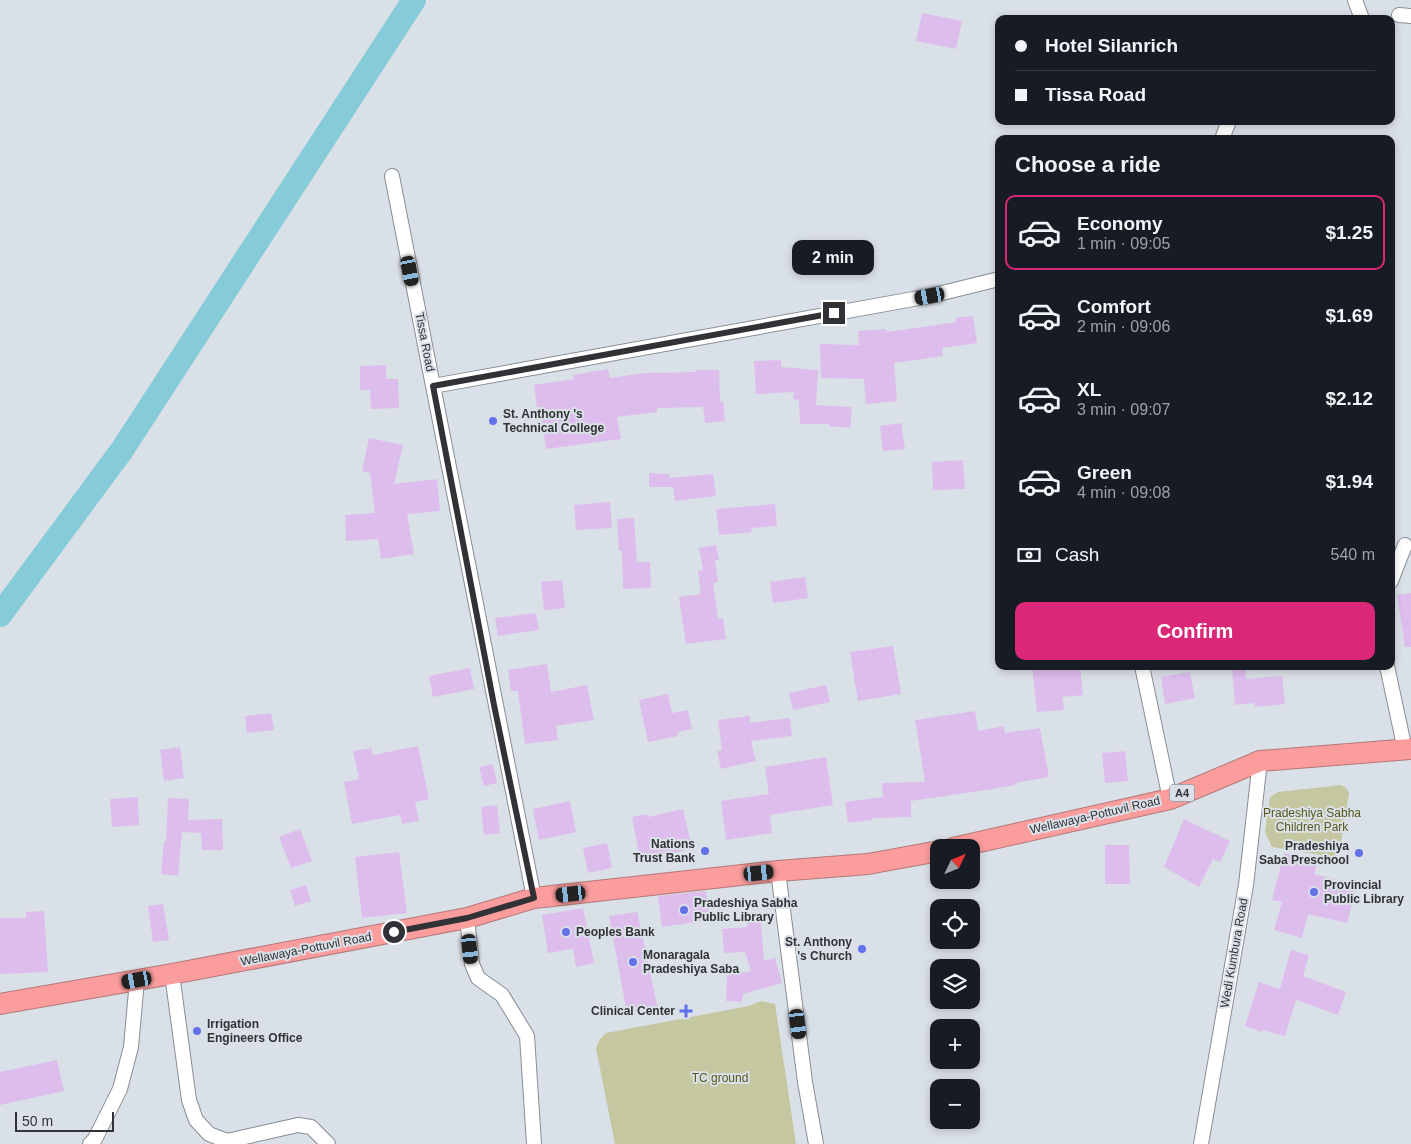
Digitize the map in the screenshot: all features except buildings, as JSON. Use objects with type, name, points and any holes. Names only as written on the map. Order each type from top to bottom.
[{"type":"highway","name":"Wellawaya-Pottuvil Road","points":[[980,842],[1170,798],[1260,761],[1408,749]]},
{"type":"highway","name":"Wellawaya-Pottuvil Road","points":[[0,1004],[172,974],[467,918],[534,898],[778,871],[868,864],[930,853]]},
{"type":"street","points":[[1355,0],[1361,15]]},
{"type":"street","name":"Tissa Road","points":[[392,176],[433,386],[930,296],[995,280]]},
{"type":"street","points":[[433,386],[494,705],[534,898]]},
{"type":"street","points":[[1395,571],[1405,545]]},
{"type":"street","points":[[1143,670],[1170,798]]},
{"type":"street","points":[[1388,670],[1408,749]]},
{"type":"street","name":"Wedi Kumbura Road","points":[[1201,1144],[1246,885],[1260,761]]},
{"type":"street","points":[[778,871],[805,1082],[816,1144]]},
{"type":"street","points":[[467,918],[472,964],[478,978],[502,995],[527,1036],[534,1144]]},
{"type":"street","points":[[172,974],[189,1100],[196,1120],[209,1134],[227,1141],[298,1125],[312,1127],[328,1144]]},
{"type":"street","points":[[90,1144],[95,1139],[120,1089],[131,1047],[137,980]]},
{"type":"green space","name":"Pradeshiya Sabha Children Park","points":[[1341,785],[1349,793],[1339,854],[1333,857],[1272,847],[1265,832],[1270,797],[1278,792]]},
{"type":"green space","name":"TC ground","points":[[761,1001],[775,1004],[796,1144],[615,1144],[596,1048],[600,1039],[606,1033],[749,1006]]},
{"type":"waterway","points":[[0,615],[122,450],[414,0]]},
{"type":"place","name":"St. Anthony 's Technical College","points":[[493,421]]},
{"type":"place","name":"Nations Trust Bank","points":[[705,851]]},
{"type":"place","name":"Pradeshiya Saba Preschool","points":[[1359,853]]},
{"type":"place","name":"Provincial Public Library","points":[[1314,892]]},
{"type":"place","name":"Pradeshiya Sabha Public Library","points":[[684,910]]},
{"type":"place","name":"Peoples Bank","points":[[566,932]]},
{"type":"place","name":"St. Anthony 's Church","points":[[862,949]]},
{"type":"place","name":"Monaragala Pradeshiya Saba","points":[[633,962]]},
{"type":"place","name":"Clinical Center","points":[[686,1011]]},
{"type":"place","name":"Irrigation Engineers Office","points":[[197,1031]]},
{"type":"route","points":[[394,932],[467,918],[534,898],[494,705],[433,386],[834,313]]}]
